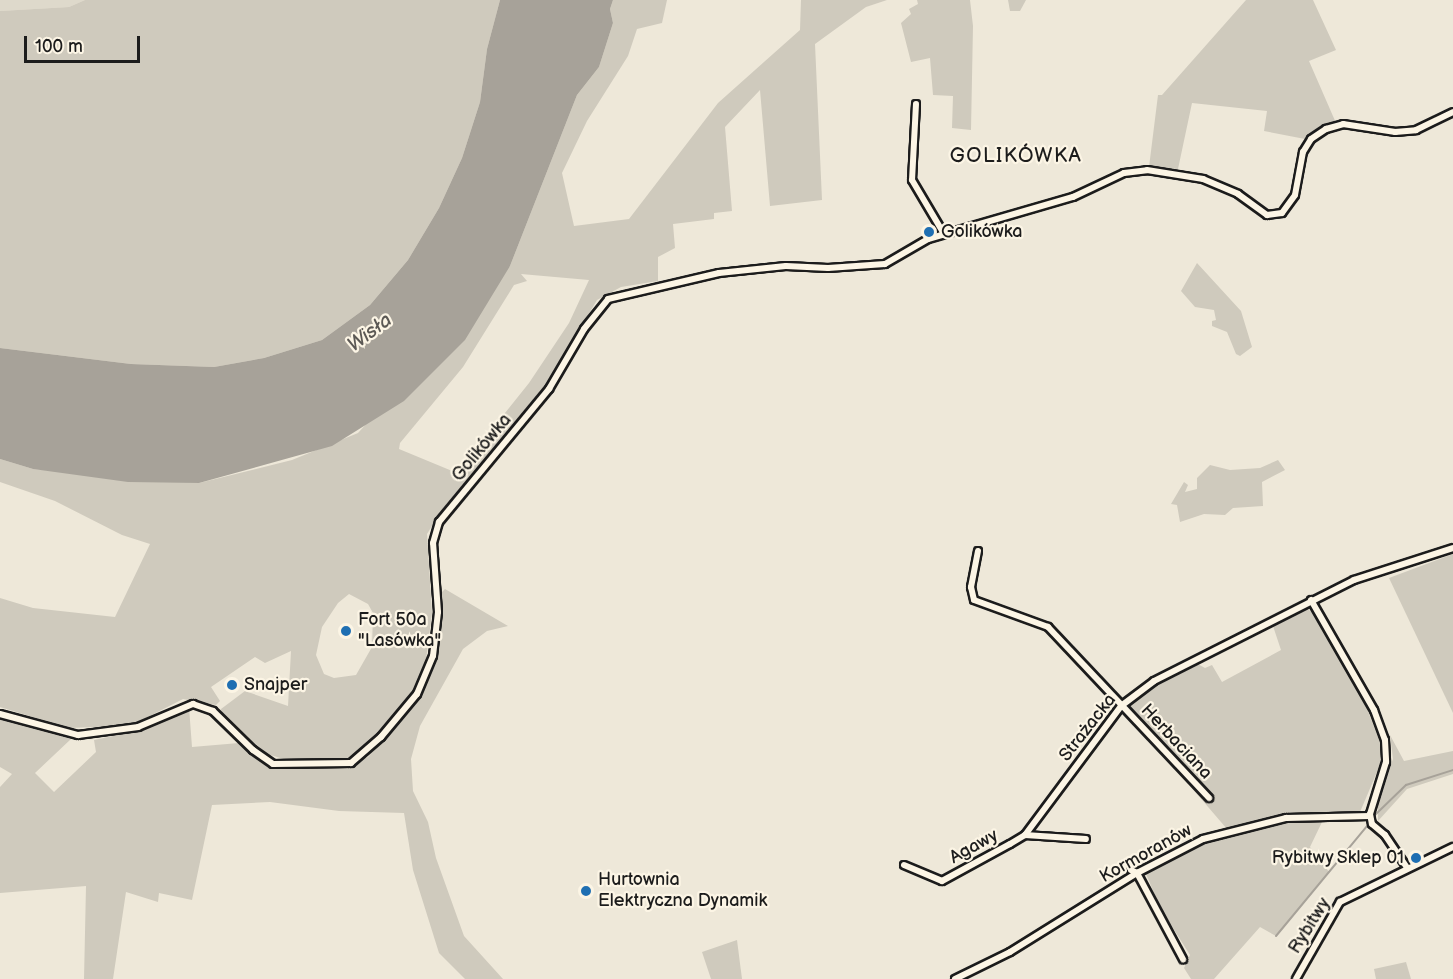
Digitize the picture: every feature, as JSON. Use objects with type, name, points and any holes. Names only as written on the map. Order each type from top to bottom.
[{"type":"street","points":[[916,104],[912,180],[944,234]]},
{"type":"street","name":"Golikówka","points":[[0,714],[78,735],[138,727],[194,704],[213,711],[253,750],[273,764],[351,763],[381,737],[417,694],[433,656],[438,612],[433,543],[439,522],[549,389],[600,306],[622,294],[719,273],[786,266],[870,267],[944,234],[1073,197],[1124,173],[1147,170],[1203,179],[1238,194],[1267,215],[1282,213],[1295,195],[1303,152],[1311,139],[1326,129],[1343,124],[1395,132],[1416,130],[1453,112]]},
{"type":"street","name":"Strażacka","points":[[1025,835],[1121,706],[1154,681],[1354,580],[1453,548]]},
{"type":"street","name":"Herbaciana","points":[[978,551],[970,587],[974,600],[984,608],[1029,617],[1048,627],[1209,798]]},
{"type":"street","points":[[1311,600],[1374,710],[1385,740],[1386,762],[1370,816],[1407,868]]},
{"type":"street","name":"Kormoranów","points":[[955,979],[1010,952],[1134,872],[1203,838],[1286,818],[1370,816]]},
{"type":"street","points":[[1025,835],[1086,839]]},
{"type":"street","name":"Agawy","points":[[904,865],[942,881],[1025,835]]},
{"type":"street","name":"Rybitwy","points":[[1296,979],[1340,902],[1453,847]]},
{"type":"street","points":[[1134,872],[1183,959]]},
{"type":"shaded area","points":[[0,0],[85,0],[69,7],[0,11]]},
{"type":"shaded area","points":[[85,0],[500,0],[487,49],[480,102],[462,158],[439,208],[408,260],[370,305],[322,340],[264,358],[214,367],[131,364],[0,348],[0,11],[69,7]]},
{"type":"shaded area","points":[[613,0],[667,0],[662,23],[637,29],[628,56],[587,121],[562,173],[574,226],[629,219],[718,103],[800,30],[801,0],[887,0],[866,7],[815,44],[822,200],[770,206],[760,90],[725,127],[732,211],[714,213],[714,219],[673,224],[675,248],[658,257],[658,281],[621,287],[597,300],[549,381],[503,442],[437,518],[427,534],[432,613],[426,660],[411,696],[391,719],[355,756],[347,759],[287,760],[257,751],[222,715],[221,709],[245,691],[288,706],[291,651],[265,663],[255,657],[211,687],[220,701],[216,705],[183,699],[138,722],[120,726],[68,728],[0,707],[0,598],[33,608],[115,617],[150,544],[122,535],[55,501],[0,482],[0,459],[33,469],[199,483],[292,460],[358,433],[510,266],[577,95],[599,67],[613,23],[610,9]],"holes":[[[521,274],[589,280],[569,323],[529,383],[457,473],[399,449],[400,443],[463,367],[514,285],[527,281]],[[349,594],[368,604],[373,613],[372,647],[356,675],[334,678],[324,674],[316,655],[322,627],[338,603]]]},
{"type":"shaded area","points":[[917,0],[970,0],[973,26],[971,130],[952,128],[953,96],[933,95],[930,58],[911,62],[901,23],[911,14],[909,9],[918,4]]},
{"type":"shaded area","points":[[1008,0],[1026,0],[1020,11],[1010,11]]},
{"type":"shaded area","points":[[1246,0],[1313,0],[1336,50],[1309,61],[1336,123],[1305,139],[1264,131],[1267,111],[1192,103],[1178,169],[1149,167],[1158,95],[1162,95]]},
{"type":"shaded area","points":[[1197,263],[1241,311],[1252,347],[1240,356],[1236,354],[1227,332],[1212,326],[1212,321],[1216,320],[1214,310],[1195,307],[1181,291]]},
{"type":"shaded area","points":[[1278,460],[1285,470],[1262,482],[1263,506],[1233,508],[1225,515],[1204,514],[1180,522],[1177,505],[1171,504],[1184,482],[1188,485],[1185,492],[1197,489],[1197,478],[1210,465],[1230,470],[1260,468]]},
{"type":"shaded area","points":[[1453,554],[1453,713],[1389,578]]},
{"type":"shaded area","points":[[445,589],[508,626],[487,631],[463,649],[420,726],[411,759],[413,791],[428,822],[436,858],[464,936],[503,979],[465,979],[439,953],[413,870],[404,813],[339,811],[270,802],[212,805],[192,900],[159,893],[158,902],[126,892],[113,979],[84,979],[86,886],[0,893],[0,787],[12,774],[0,767],[0,718],[71,739],[35,773],[54,792],[96,752],[94,740],[142,730],[189,707],[192,747],[239,743],[270,767],[348,766],[368,757],[420,696],[439,648],[442,592]]},
{"type":"shaded area","points":[[1305,608],[1316,614],[1366,706],[1382,748],[1380,765],[1360,812],[1349,816],[1284,815],[1227,829],[1124,709],[1167,676],[1196,663],[1205,668],[1212,665],[1222,682],[1281,650],[1273,626]]},
{"type":"shaded area","points":[[1390,735],[1404,761],[1453,751],[1453,774],[1407,789],[1378,821],[1378,801],[1393,759]]},
{"type":"shaded area","points":[[1288,820],[1322,822],[1310,847],[1329,872],[1276,936],[1260,927],[1214,979],[1191,979],[1184,968],[1190,955],[1161,909],[1146,874],[1205,840],[1258,830]]},
{"type":"shaded area","points":[[737,940],[742,979],[711,979],[702,952]]},
{"type":"shaded area","points":[[1406,962],[1411,979],[1376,979],[1374,969]]},
{"type":"water","name":"Wisła","points":[[500,0],[613,0],[610,9],[613,23],[599,67],[577,95],[510,266],[465,340],[404,401],[332,446],[199,483],[128,482],[33,469],[0,459],[0,348],[131,364],[214,367],[264,358],[322,340],[370,305],[408,260],[439,208],[462,158],[480,102],[487,49]]},
{"type":"waterway","points":[[1376,814],[1406,785],[1453,770]]},
{"type":"waterway","points":[[1276,936],[1367,826]]},
{"type":"place","name":"Golikówka","points":[[929,232]]},
{"type":"place","name":"Fort 50a \"Lasówka\"","points":[[346,631]]},
{"type":"place","name":"Snajper","points":[[232,685]]},
{"type":"place","name":"Rybitwy Sklep 01","points":[[1416,858]]},
{"type":"place","name":"Hurtownia Elektryczna Dynamik","points":[[586,891]]},
{"type":"district","name":"GOLIKÓWKA","points":[[1016,156]]}]
